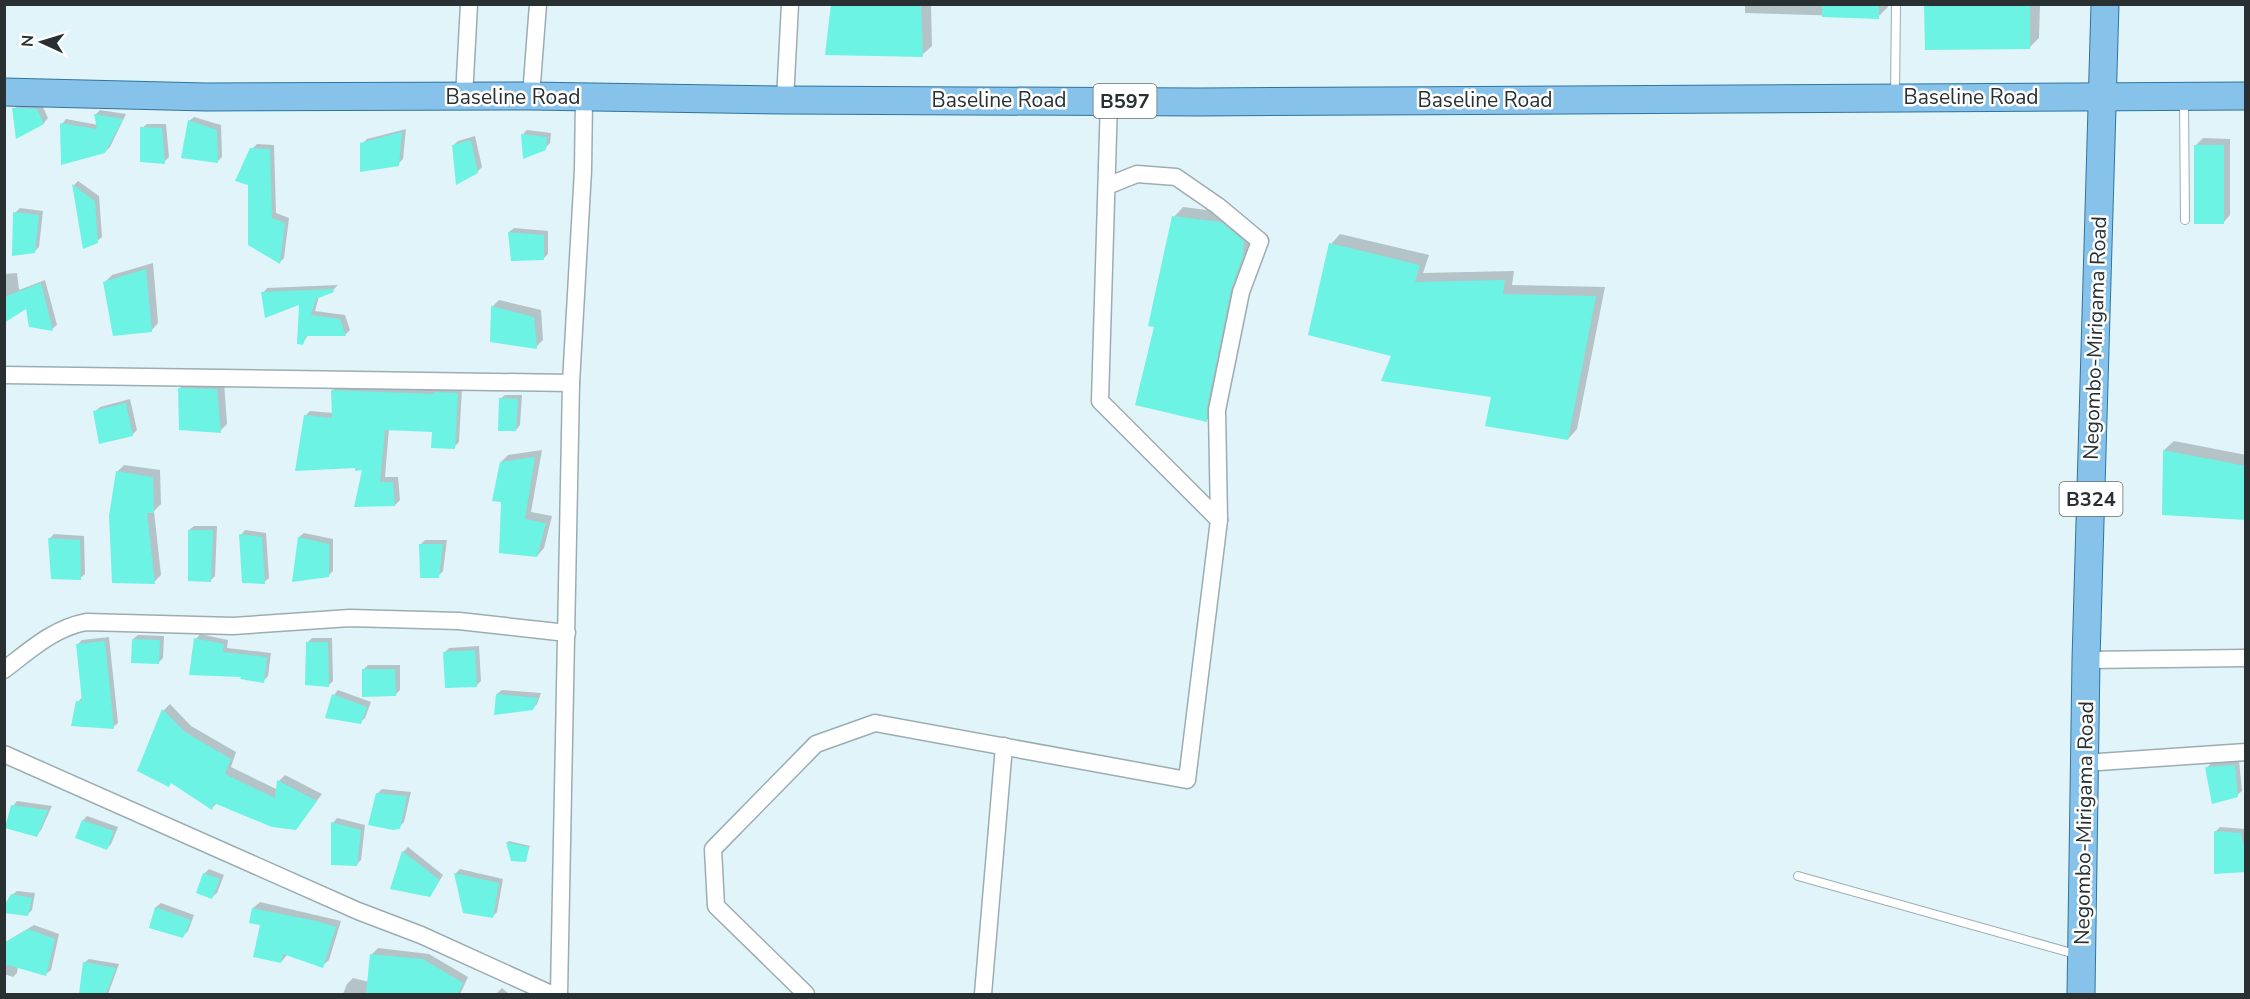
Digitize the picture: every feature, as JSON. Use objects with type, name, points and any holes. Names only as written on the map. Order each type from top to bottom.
[{"type":"main road","name":"Negombo-Mirigama Road","points":[[2081,994],[2086,660],[2105,4]]},
{"type":"main road","name":"Baseline Road","points":[[4,92],[206,97],[531,96],[1199,102],[2246,96]]},
{"type":"street","points":[[464,97],[469,4]]},
{"type":"street","points":[[531,96],[538,4]]},
{"type":"street","points":[[785,100],[790,4]]},
{"type":"street","points":[[559,994],[571,383],[583,170],[584,98]]},
{"type":"street","points":[[1109,100],[1100,401],[1219,520]]},
{"type":"street","points":[[806,994],[716,906],[713,849],[816,744],[875,723],[1188,780],[1219,520],[1217,410],[1241,292],[1260,241],[1218,206],[1176,177],[1137,174],[1107,186]]},
{"type":"street","points":[[4,375],[571,383]]},
{"type":"street","points":[[4,670],[38,644],[69,625],[86,622],[233,626],[350,618],[459,621],[567,633]]},
{"type":"street","points":[[2086,660],[2246,658]]},
{"type":"street","points":[[983,994],[1004,746]]},
{"type":"street","points":[[2084,763],[2246,752]]},
{"type":"street","points":[[4,754],[551,994]]},
{"type":"lane","points":[[1895,97],[1896,4]]},
{"type":"lane","points":[[2184,97],[2185,220]]},
{"type":"lane","points":[[1798,876],[2082,956]]},
{"type":"building","points":[[831,4],[921,4],[923,57],[825,55]]},
{"type":"building","points":[[1822,4],[1879,4],[1879,19],[1822,17]]},
{"type":"building","points":[[1924,4],[2030,4],[2030,49],[1925,50]]},
{"type":"building","points":[[12,108],[37,109],[44,124],[16,139]]},
{"type":"building","points":[[94,114],[123,119],[105,153],[61,165],[60,123],[97,129]]},
{"type":"building","points":[[188,120],[217,130],[218,163],[181,158]]},
{"type":"building","points":[[140,127],[162,128],[165,164],[140,162]]},
{"type":"building","points":[[402,132],[399,166],[360,172],[360,143]]},
{"type":"building","points":[[521,134],[547,137],[546,150],[523,159]]},
{"type":"building","points":[[471,140],[478,173],[456,185],[452,145]]},
{"type":"building","points":[[2194,145],[2224,145],[2224,224],[2194,224]]},
{"type":"building","points":[[250,148],[270,149],[272,218],[285,223],[280,264],[248,245],[248,185],[235,181]]},
{"type":"building","points":[[72,184],[95,201],[98,243],[83,249]]},
{"type":"building","points":[[13,212],[39,215],[35,253],[12,256]]},
{"type":"building","points":[[1172,216],[1221,222],[1244,241],[1243,256],[1231,290],[1207,408],[1207,422],[1135,405],[1154,327],[1148,326]]},
{"type":"building","points":[[508,232],[544,235],[544,260],[511,261]]},
{"type":"building","points":[[1329,243],[1420,265],[1415,282],[1505,280],[1503,294],[1596,296],[1568,440],[1485,426],[1491,397],[1381,381],[1391,356],[1308,335]]},
{"type":"building","points":[[146,269],[152,332],[113,336],[103,282]]},
{"type":"building","points":[[41,283],[53,331],[29,327],[26,309],[4,323],[4,297]]},
{"type":"building","points":[[333,289],[334,292],[316,299],[311,315],[340,319],[346,336],[306,336],[303,345],[297,344],[299,305],[265,318],[261,292]]},
{"type":"building","points":[[491,306],[534,317],[537,349],[490,342]]},
{"type":"building","points":[[178,388],[217,389],[221,433],[179,430]]},
{"type":"building","points":[[331,390],[458,393],[455,449],[431,448],[432,432],[385,430],[380,482],[393,482],[395,506],[354,507],[362,470],[355,471],[355,468],[295,471],[304,415],[332,418]]},
{"type":"building","points":[[499,398],[518,399],[516,431],[498,431]]},
{"type":"building","points":[[126,403],[133,436],[99,444],[93,411]]},
{"type":"building","points":[[2163,450],[2246,466],[2246,520],[2162,515]]},
{"type":"building","points":[[535,457],[525,519],[546,523],[537,557],[499,553],[501,502],[492,501],[500,462]]},
{"type":"building","points":[[116,471],[153,477],[154,513],[147,513],[155,584],[112,583],[109,516]]},
{"type":"building","points":[[188,530],[213,530],[211,582],[188,581]]},
{"type":"building","points":[[239,534],[262,537],[265,584],[242,583]]},
{"type":"building","points":[[298,537],[329,544],[329,577],[292,582]]},
{"type":"building","points":[[48,538],[80,540],[81,580],[51,579]]},
{"type":"building","points":[[419,544],[443,544],[439,578],[420,578]]},
{"type":"building","points":[[194,638],[224,644],[223,652],[267,657],[264,683],[240,679],[241,677],[189,675]]},
{"type":"building","points":[[132,639],[160,640],[159,664],[131,663]]},
{"type":"building","points":[[105,641],[114,729],[71,726],[76,701],[82,701],[76,644]]},
{"type":"building","points":[[306,642],[328,642],[329,687],[305,685]]},
{"type":"building","points":[[475,650],[477,687],[445,688],[443,652]]},
{"type":"building","points":[[362,669],[395,669],[396,696],[362,697]]},
{"type":"building","points":[[332,694],[367,707],[361,724],[325,718]]},
{"type":"building","points":[[496,694],[538,698],[533,710],[494,715]]},
{"type":"building","points":[[162,709],[185,732],[231,759],[225,774],[275,798],[277,780],[317,801],[296,830],[272,827],[214,803],[212,810],[171,783],[169,787],[137,771]]},
{"type":"building","points":[[2235,765],[2238,797],[2212,804],[2205,767]]},
{"type":"building","points":[[376,793],[407,796],[400,829],[393,830],[368,825]]},
{"type":"building","points":[[11,805],[48,810],[37,837],[5,828]]},
{"type":"building","points":[[82,820],[114,831],[107,850],[75,838]]},
{"type":"building","points":[[331,822],[361,830],[357,866],[331,865]]},
{"type":"building","points":[[2214,831],[2241,833],[2246,856],[2246,872],[2214,874]]},
{"type":"building","points":[[506,842],[529,847],[526,862],[511,861]]},
{"type":"building","points":[[402,851],[440,880],[430,897],[390,889]]},
{"type":"building","points":[[203,873],[220,879],[212,899],[196,893]]},
{"type":"building","points":[[454,873],[499,883],[493,918],[463,913]]},
{"type":"building","points":[[11,894],[32,898],[28,916],[4,913],[4,906]]},
{"type":"building","points":[[155,907],[191,920],[183,938],[149,928]]},
{"type":"building","points":[[252,908],[336,927],[323,968],[283,954],[281,963],[253,957],[260,925],[249,923]]},
{"type":"building","points":[[28,929],[55,939],[46,976],[4,964],[4,943]]},
{"type":"building","points":[[370,954],[423,959],[463,983],[458,994],[366,994]]},
{"type":"building","points":[[83,962],[116,968],[106,994],[79,994]]}]
